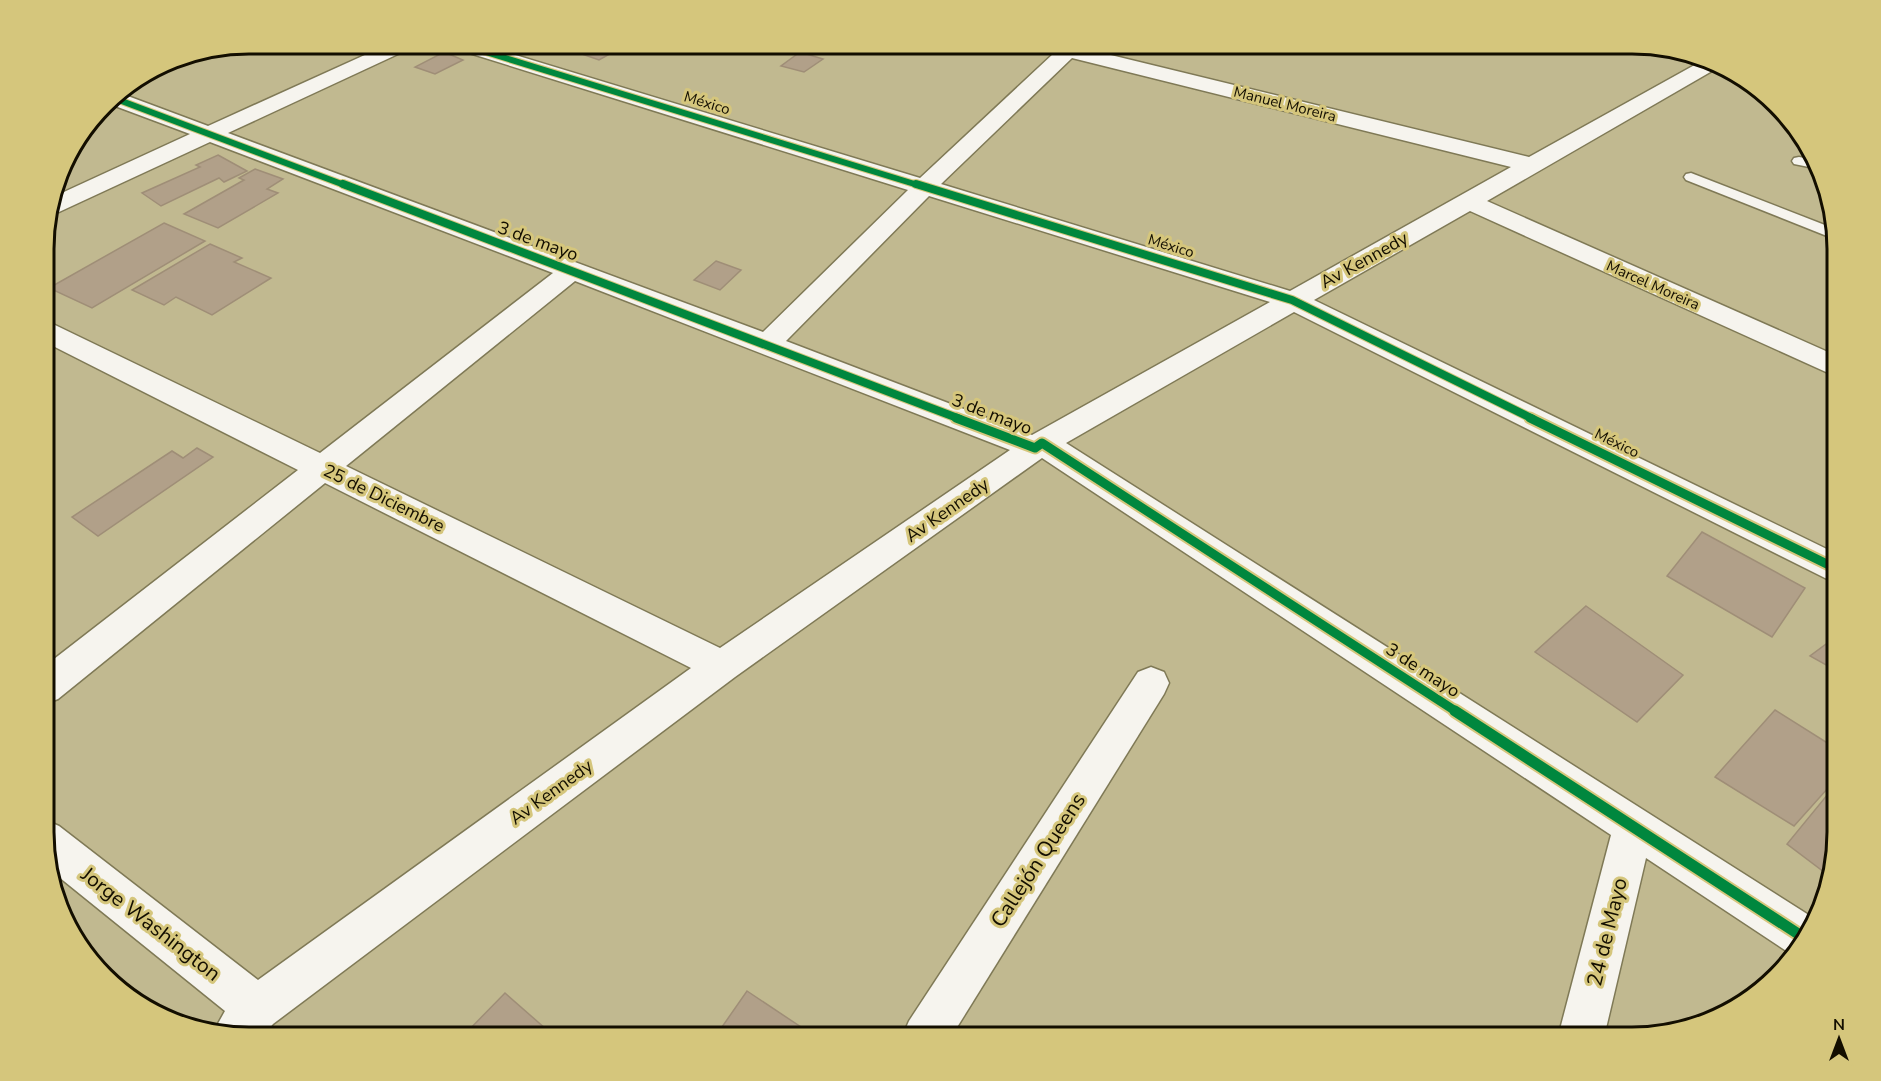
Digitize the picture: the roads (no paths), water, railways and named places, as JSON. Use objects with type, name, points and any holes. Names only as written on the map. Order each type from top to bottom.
[{"type":"street","points":[[60,202],[382,54]]},
{"type":"street","name":"México","points":[[493,54],[926,185],[1292,300],[1827,564]]},
{"type":"street","points":[[768,344],[926,185],[1064,54]]},
{"type":"street","name":"Manuel Moreira","points":[[1098,54],[1531,165]]},
{"type":"street","name":"Av Kennedy","points":[[238,1024],[722,666],[1039,446],[1292,300],[1704,68]]},
{"type":"street","name":"3 de mayo","points":[[121,101],[1039,446],[1798,934]]},
{"type":"street","name":"Marcel Moreira","points":[[1469,202],[1827,363]]},
{"type":"street","points":[[54,681],[571,271]]},
{"type":"street","name":"25 de Diciembre","points":[[54,335],[722,666]]},
{"type":"street","name":"Callejón Queens","points":[[932,1027],[1151,683]]},
{"type":"street","name":"24 de Mayo","points":[[1583,1027],[1633,827]]},
{"type":"street","name":"Jorge Washington","points":[[55,850],[238,1024]]},
{"type":"lane","points":[[1690,177],[1826,231]]}]
